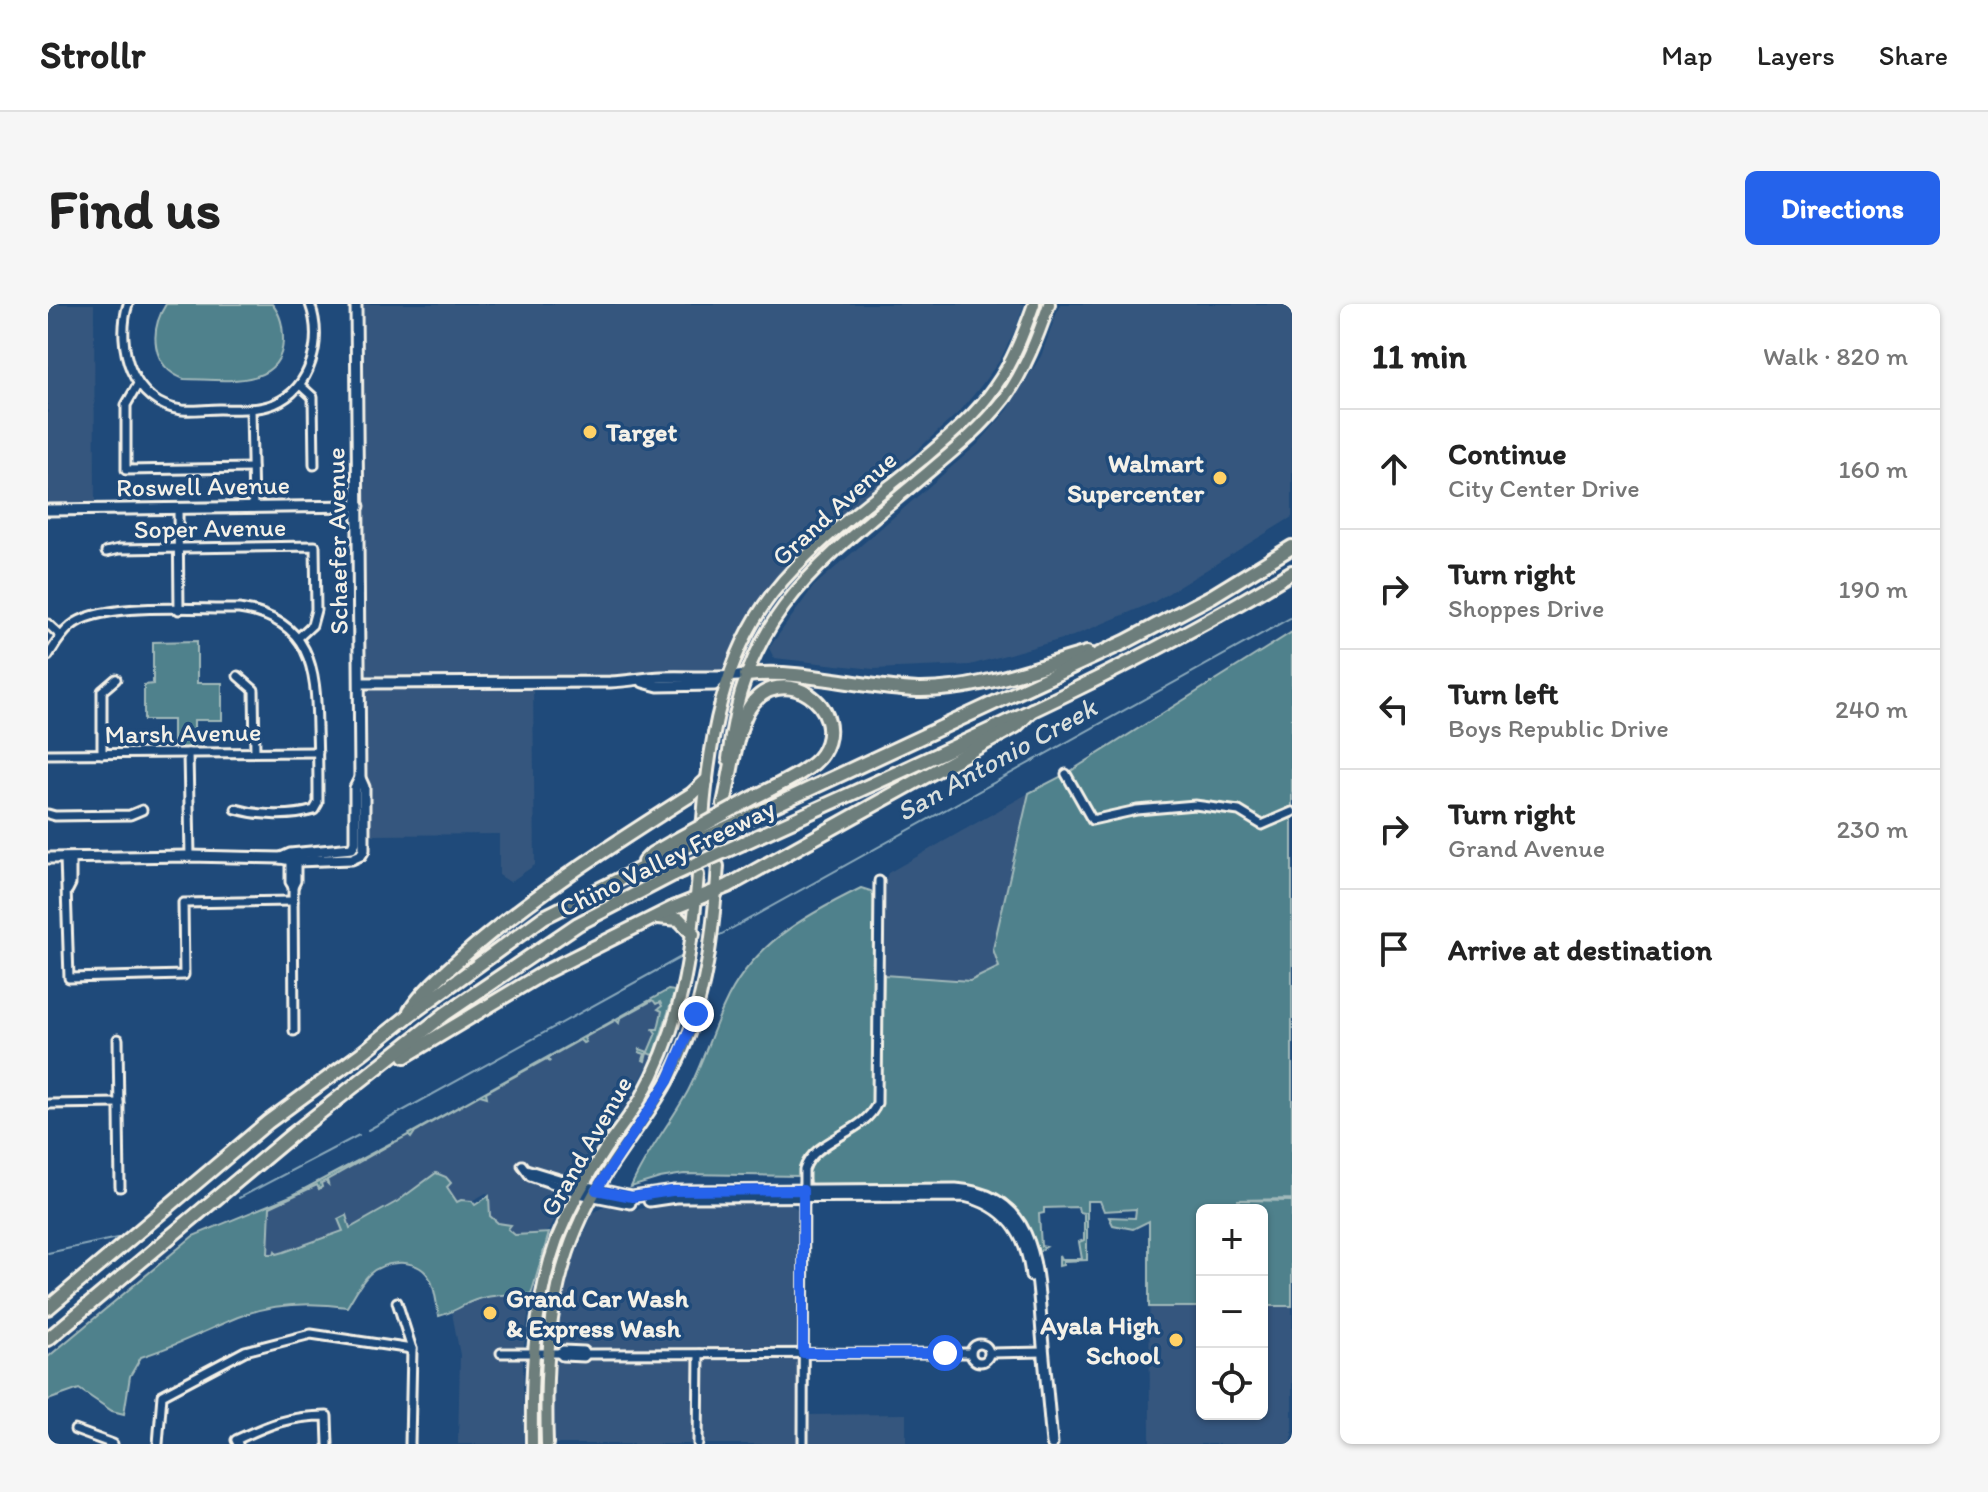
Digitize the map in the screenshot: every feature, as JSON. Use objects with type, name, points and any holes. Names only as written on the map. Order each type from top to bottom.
[{"type":"highway","name":"Chino Valley Freeway","points":[[48,1308],[268,1122],[544,917],[635,871],[672,848],[743,820],[1125,642],[1212,596],[1292,547]]},
{"type":"highway","name":"Chino Valley Freeway","points":[[48,1339],[293,1134],[445,1014],[504,972],[601,911],[674,874],[1032,710],[1221,615],[1292,572]]},
{"type":"highway","points":[[746,675],[799,674],[888,688],[923,690],[985,682],[1125,642]]},
{"type":"highway","points":[[672,848],[804,770],[823,753],[827,741],[827,718],[810,694],[798,688],[784,687],[768,690],[753,702],[743,722],[724,806]]},
{"type":"highway","points":[[371,1075],[384,1071],[436,1036],[545,972],[655,917],[716,891],[1016,726],[1032,710]]},
{"type":"highway","points":[[407,1017],[421,994],[511,916],[695,792],[706,781]]},
{"type":"highway","points":[[655,917],[679,919],[693,934]]},
{"type":"main road","name":"Schaefer Avenue","points":[[290,858],[355,853],[361,683],[356,304]]},
{"type":"main road","name":"Grand Avenue","points":[[703,819],[706,781],[725,678],[756,619],[787,577],[820,545],[949,437],[995,386],[1023,337],[1034,304]]},
{"type":"main road","name":"Grand Avenue","points":[[724,806],[733,721],[746,675],[772,621],[801,584],[841,544],[984,422],[1006,395],[1035,343],[1049,304]]},
{"type":"main road","name":"Roswell Avenue","points":[[48,510],[359,506]]},
{"type":"main road","points":[[361,683],[640,681],[658,686],[714,685],[725,678],[746,675]]},
{"type":"main road","points":[[48,858],[290,858]]},
{"type":"main road","name":"Grand Avenue","points":[[547,1444],[547,1353],[551,1315],[561,1272],[594,1193],[673,1072],[692,1024],[709,960],[718,866]]},
{"type":"main road","name":"Grand Avenue","points":[[532,1444],[533,1353],[547,1272],[561,1230],[580,1190],[636,1107],[674,1026],[688,972],[698,875]]},
{"type":"main road","points":[[580,1190],[632,1197],[672,1191],[803,1193],[956,1189],[981,1194],[1001,1204],[1021,1225],[1033,1249],[1049,1444]]},
{"type":"street","points":[[128,304],[124,350],[138,384],[157,401],[180,410],[251,409],[273,404],[300,385],[312,362],[314,349],[310,304]]},
{"type":"street","points":[[138,384],[126,405],[126,470],[252,468]]},
{"type":"street","points":[[300,385],[313,397],[314,465]]},
{"type":"street","points":[[251,409],[253,508]]},
{"type":"street","points":[[178,509],[179,610]]},
{"type":"street","name":"Soper Avenue","points":[[106,552],[119,549],[315,546],[316,610],[312,625],[298,638]]},
{"type":"street","points":[[48,656],[72,625],[104,612],[257,612],[273,618],[298,638],[309,658],[316,681],[318,803],[314,810],[253,814],[236,809]]},
{"type":"street","points":[[48,624],[61,636]]},
{"type":"street","points":[[238,676],[254,690],[255,752]]},
{"type":"street","points":[[102,754],[102,691],[116,679]]},
{"type":"street","name":"Marsh Avenue","points":[[48,754],[318,752]]},
{"type":"street","points":[[188,753],[190,856]]},
{"type":"street","points":[[1066,774],[1092,820],[1129,811],[1195,805],[1239,811],[1262,825],[1292,812]]},
{"type":"street","points":[[48,814],[130,815],[142,810]]},
{"type":"street","points":[[68,858],[69,978],[184,975],[183,903],[293,901]]},
{"type":"street","points":[[290,858],[294,1031]]},
{"type":"street","points":[[803,1444],[804,1167],[809,1159],[871,1114],[877,1103],[879,881]]},
{"type":"street","points":[[118,1039],[120,1187]]},
{"type":"street","points":[[48,1104],[119,1103]]},
{"type":"street","points":[[524,1167],[580,1190]]},
{"type":"street","points":[[397,1302],[412,1349],[410,1444]]},
{"type":"street","points":[[158,1444],[162,1395],[245,1351],[311,1334],[412,1349]]},
{"type":"street","points":[[970,1353],[973,1347],[981,1344],[988,1347],[991,1353]]},
{"type":"street","points":[[501,1353],[559,1353],[563,1350],[584,1351],[585,1354],[970,1353],[977,1361],[985,1361],[991,1353]]},
{"type":"street","points":[[991,1353],[1041,1352]]},
{"type":"street","points":[[698,1444],[699,1354]]},
{"type":"street","points":[[238,1444],[236,1440],[276,1421],[297,1416],[327,1416],[328,1444]]},
{"type":"street","points":[[75,1430],[113,1444]]},
{"type":"shaded area","points":[[48,304],[94,304],[95,502],[48,503]]},
{"type":"shaded area","points":[[364,304],[1024,304],[1000,360],[980,387],[960,411],[788,568],[748,620],[723,668],[717,671],[620,675],[365,678]]},
{"type":"shaded area","points":[[1060,304],[1292,304],[1292,517],[1154,602],[1073,636],[970,665],[873,669],[774,658],[769,648],[814,586],[977,445],[1008,410],[1041,356]]},
{"type":"shaded area","points":[[533,688],[535,865],[510,882],[499,875],[499,834],[372,835],[368,828],[366,690]]},
{"type":"shaded area","points":[[1029,793],[993,949],[999,967],[970,981],[884,975],[884,882],[888,873]]},
{"type":"shaded area","points":[[668,990],[675,991],[655,1052],[633,1093],[571,1183],[550,1230],[540,1234],[515,1235],[508,1229],[511,1226],[498,1223],[490,1216],[489,1194],[470,1202],[457,1202],[446,1186],[449,1180],[436,1174],[398,1201],[344,1231],[264,1260],[266,1207],[321,1182]]},
{"type":"shaded area","name":"Ayala High School","points":[[1292,1199],[1292,1444],[1150,1444],[1149,1200]]},
{"type":"shaded area","points":[[790,1203],[797,1209],[803,1406],[800,1444],[555,1444],[554,1372],[559,1317],[571,1266],[593,1213],[605,1206],[631,1210],[672,1204]]},
{"type":"shaded area","points":[[505,1294],[531,1295],[523,1353],[523,1444],[458,1444],[460,1355],[452,1313],[469,1302]]},
{"type":"shaded area","points":[[906,1414],[906,1444],[807,1444],[807,1415]]},
{"type":"green space","points":[[166,304],[272,304],[282,325],[280,356],[272,368],[246,379],[184,379],[165,366],[156,347],[157,325]]},
{"type":"green space","points":[[1292,632],[1292,1199],[1237,1200],[1292,1201],[1292,1306],[1268,1306],[1268,1204],[1196,1204],[1196,1307],[1149,1307],[1149,1221],[1133,1229],[1113,1225],[1109,1217],[1135,1218],[1136,1209],[1104,1211],[1100,1201],[1087,1201],[1087,1260],[1063,1261],[1063,1265],[1059,1266],[1059,1255],[1061,1259],[1082,1259],[1079,1242],[1084,1240],[1084,1213],[1079,1212],[1078,1207],[1044,1208],[1044,1213],[1039,1214],[1041,1246],[1046,1247],[1039,1251],[1028,1228],[1015,1211],[979,1189],[958,1185],[816,1186],[810,1183],[807,1172],[811,1163],[873,1117],[880,1106],[884,975],[970,981],[999,967],[993,949],[1029,793],[1066,774]]},
{"type":"green space","points":[[197,641],[197,683],[222,683],[222,720],[194,720],[194,748],[173,748],[173,720],[144,720],[144,685],[153,684],[153,642]]},
{"type":"green space","points":[[861,888],[871,891],[874,896],[875,1089],[868,1111],[808,1156],[799,1176],[684,1174],[631,1187],[688,1091],[724,1006],[749,966],[781,935]]},
{"type":"green space","points":[[668,990],[675,991],[655,1053],[647,1053],[645,1061],[645,1054],[639,1052],[640,1049],[648,1052],[656,1033],[653,1029],[658,1029],[662,1011],[658,1009],[662,1006],[660,1002],[656,1004],[653,1000],[620,1018],[619,1023],[616,1020],[584,1038],[586,1042],[580,1040],[548,1058],[550,1062],[546,1059],[486,1092],[487,1097],[480,1095],[415,1132],[411,1138],[408,1135],[395,1142]]},
{"type":"green space","points":[[393,1142],[327,1180],[328,1184],[325,1181],[321,1183],[319,1189],[317,1185],[270,1207],[268,1254],[284,1252],[343,1231],[338,1219],[346,1215],[350,1228],[398,1201],[436,1173],[451,1183],[447,1187],[457,1202],[472,1201],[475,1205],[489,1196],[490,1216],[498,1223],[511,1225],[508,1229],[515,1235],[549,1233],[531,1295],[482,1298],[439,1316],[426,1273],[409,1264],[387,1265],[366,1277],[347,1307],[305,1304],[265,1309],[141,1357],[130,1376],[124,1414],[112,1411],[79,1389],[48,1400],[48,1357],[193,1236],[293,1195]]},
{"type":"waterway","name":"San Antonio Creek","points":[[720,935],[1292,617]]},
{"type":"waterway","name":"San Antonio Creek","points":[[368,1130],[681,957]]},
{"type":"waterway","name":"San Antonio Creek","points":[[239,1198],[359,1135]]},
{"type":"waterway","name":"San Antonio Creek","points":[[48,1253],[117,1238]]},
{"type":"tunnel","points":[[719,860],[723,808]]},
{"type":"tunnel","points":[[699,869],[702,833]]},
{"type":"place","name":"Target","points":[[590,432]]},
{"type":"place","name":"Walmart Supercenter","points":[[1220,478]]},
{"type":"place","name":"Grand Car Wash & Express Wash","points":[[490,1313]]},
{"type":"place","name":"Ayala High School","points":[[1176,1340]]},
{"type":"route","points":[[696,1014],[668,1081],[596,1190],[632,1197],[672,1191],[803,1190],[803,1353],[945,1353]]}]
